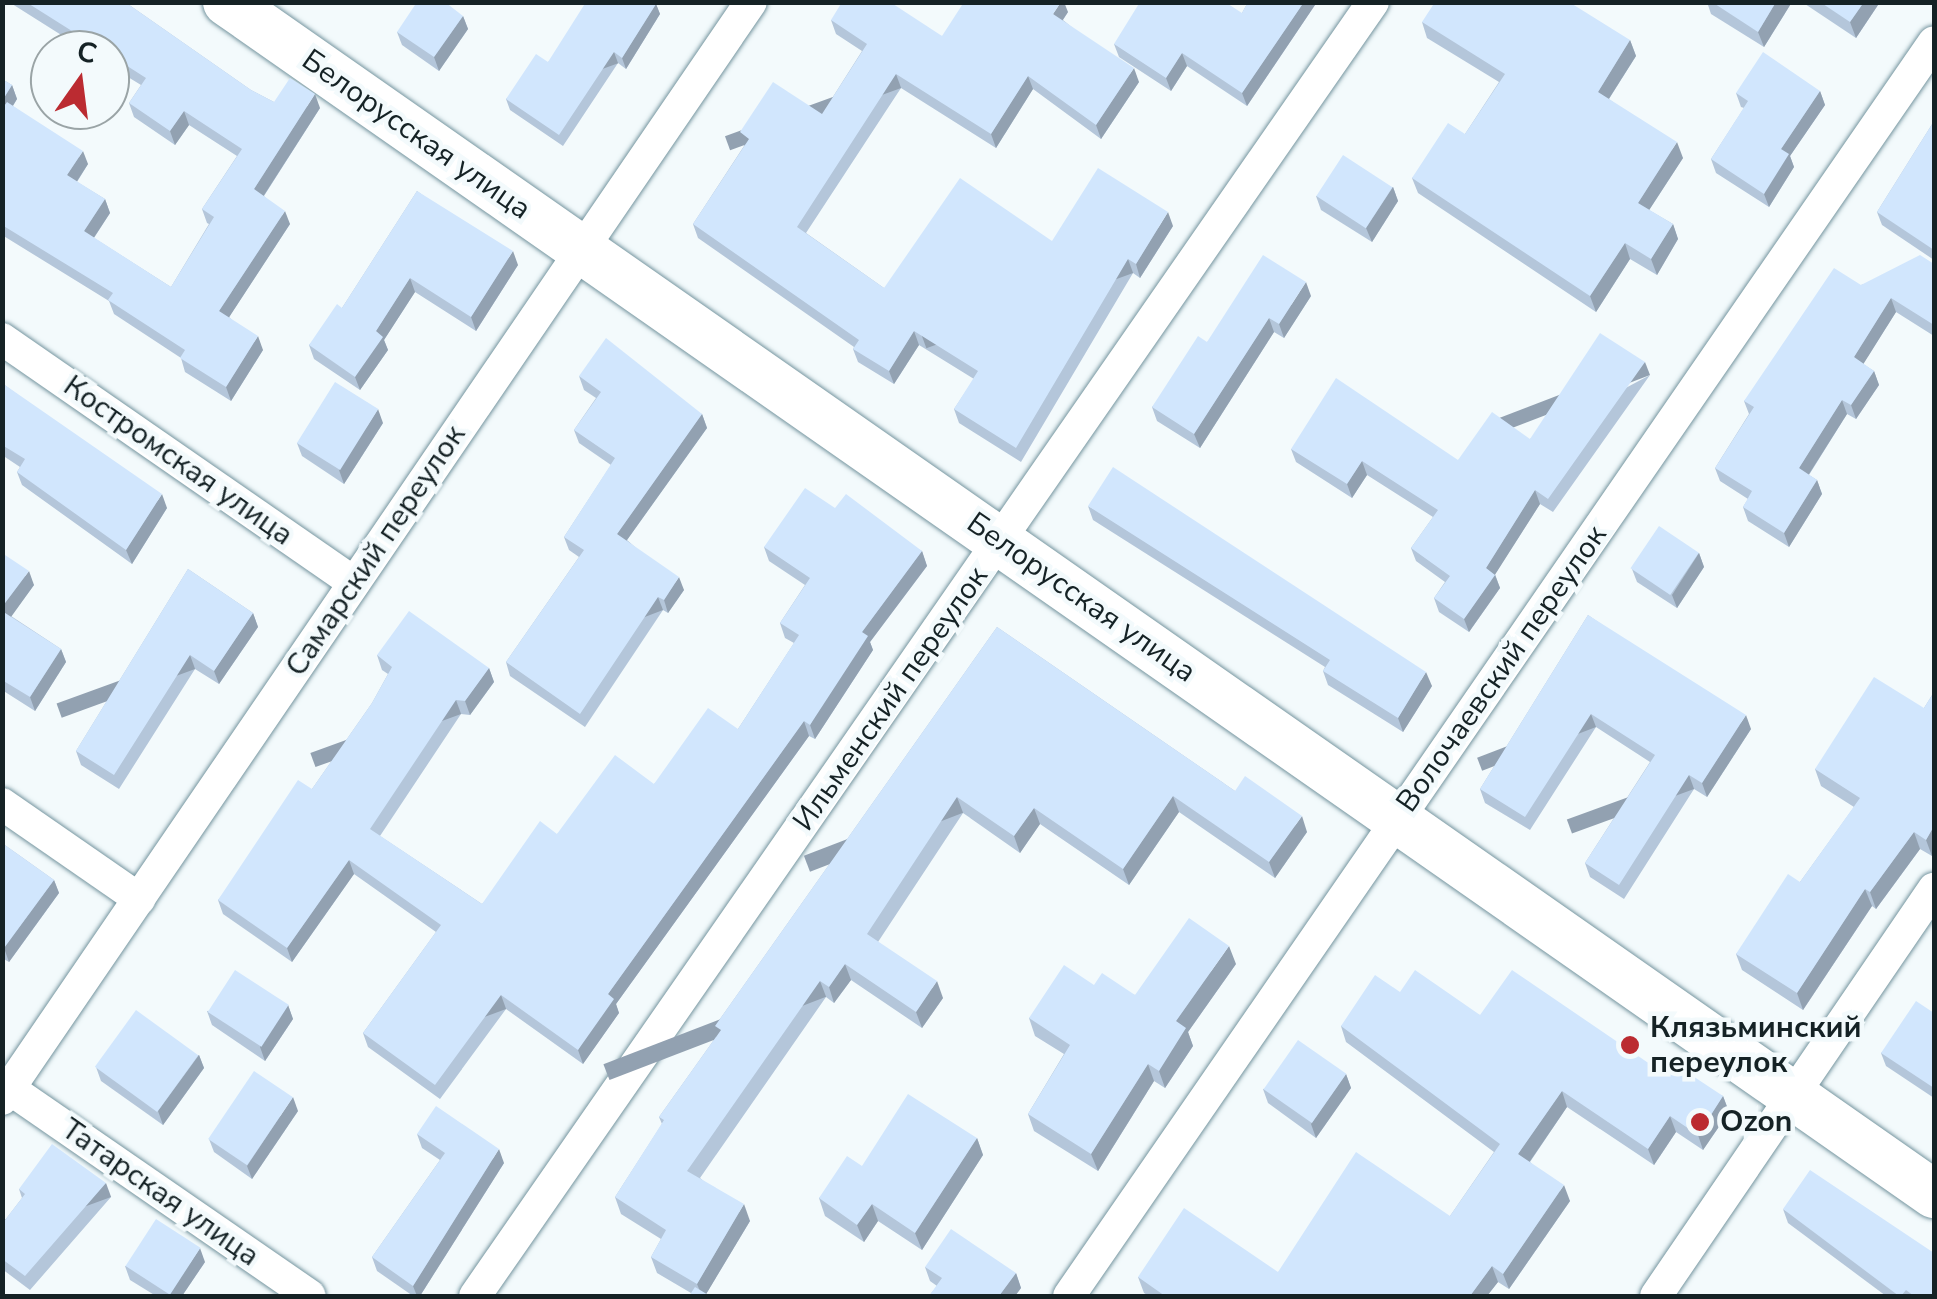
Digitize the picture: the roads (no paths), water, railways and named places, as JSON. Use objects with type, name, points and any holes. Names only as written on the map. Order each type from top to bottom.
[{"type":"main road","name":"Белорусская улица","points":[[226,2],[1934,1194]]},
{"type":"street","name":"Самарский переулок","points":[[6,1094],[751,2]]},
{"type":"street","name":"Ильменский переулок","points":[[476,1296],[1373,2]]},
{"type":"street","name":"Волочаевский переулок","points":[[1069,1296],[1934,42]]},
{"type":"street","name":"Костромская улица","points":[[2,338],[354,583]]},
{"type":"street","points":[[2,804],[139,900]]},
{"type":"street","points":[[1656,1296],[1934,889]]},
{"type":"street","name":"Татарская улица","points":[[6,1094],[310,1296]]},
{"type":"place","name":"Клязьминский переулок","points":[[1630,1045]]},
{"type":"place","name":"Ozon","points":[[1700,1122]]}]
